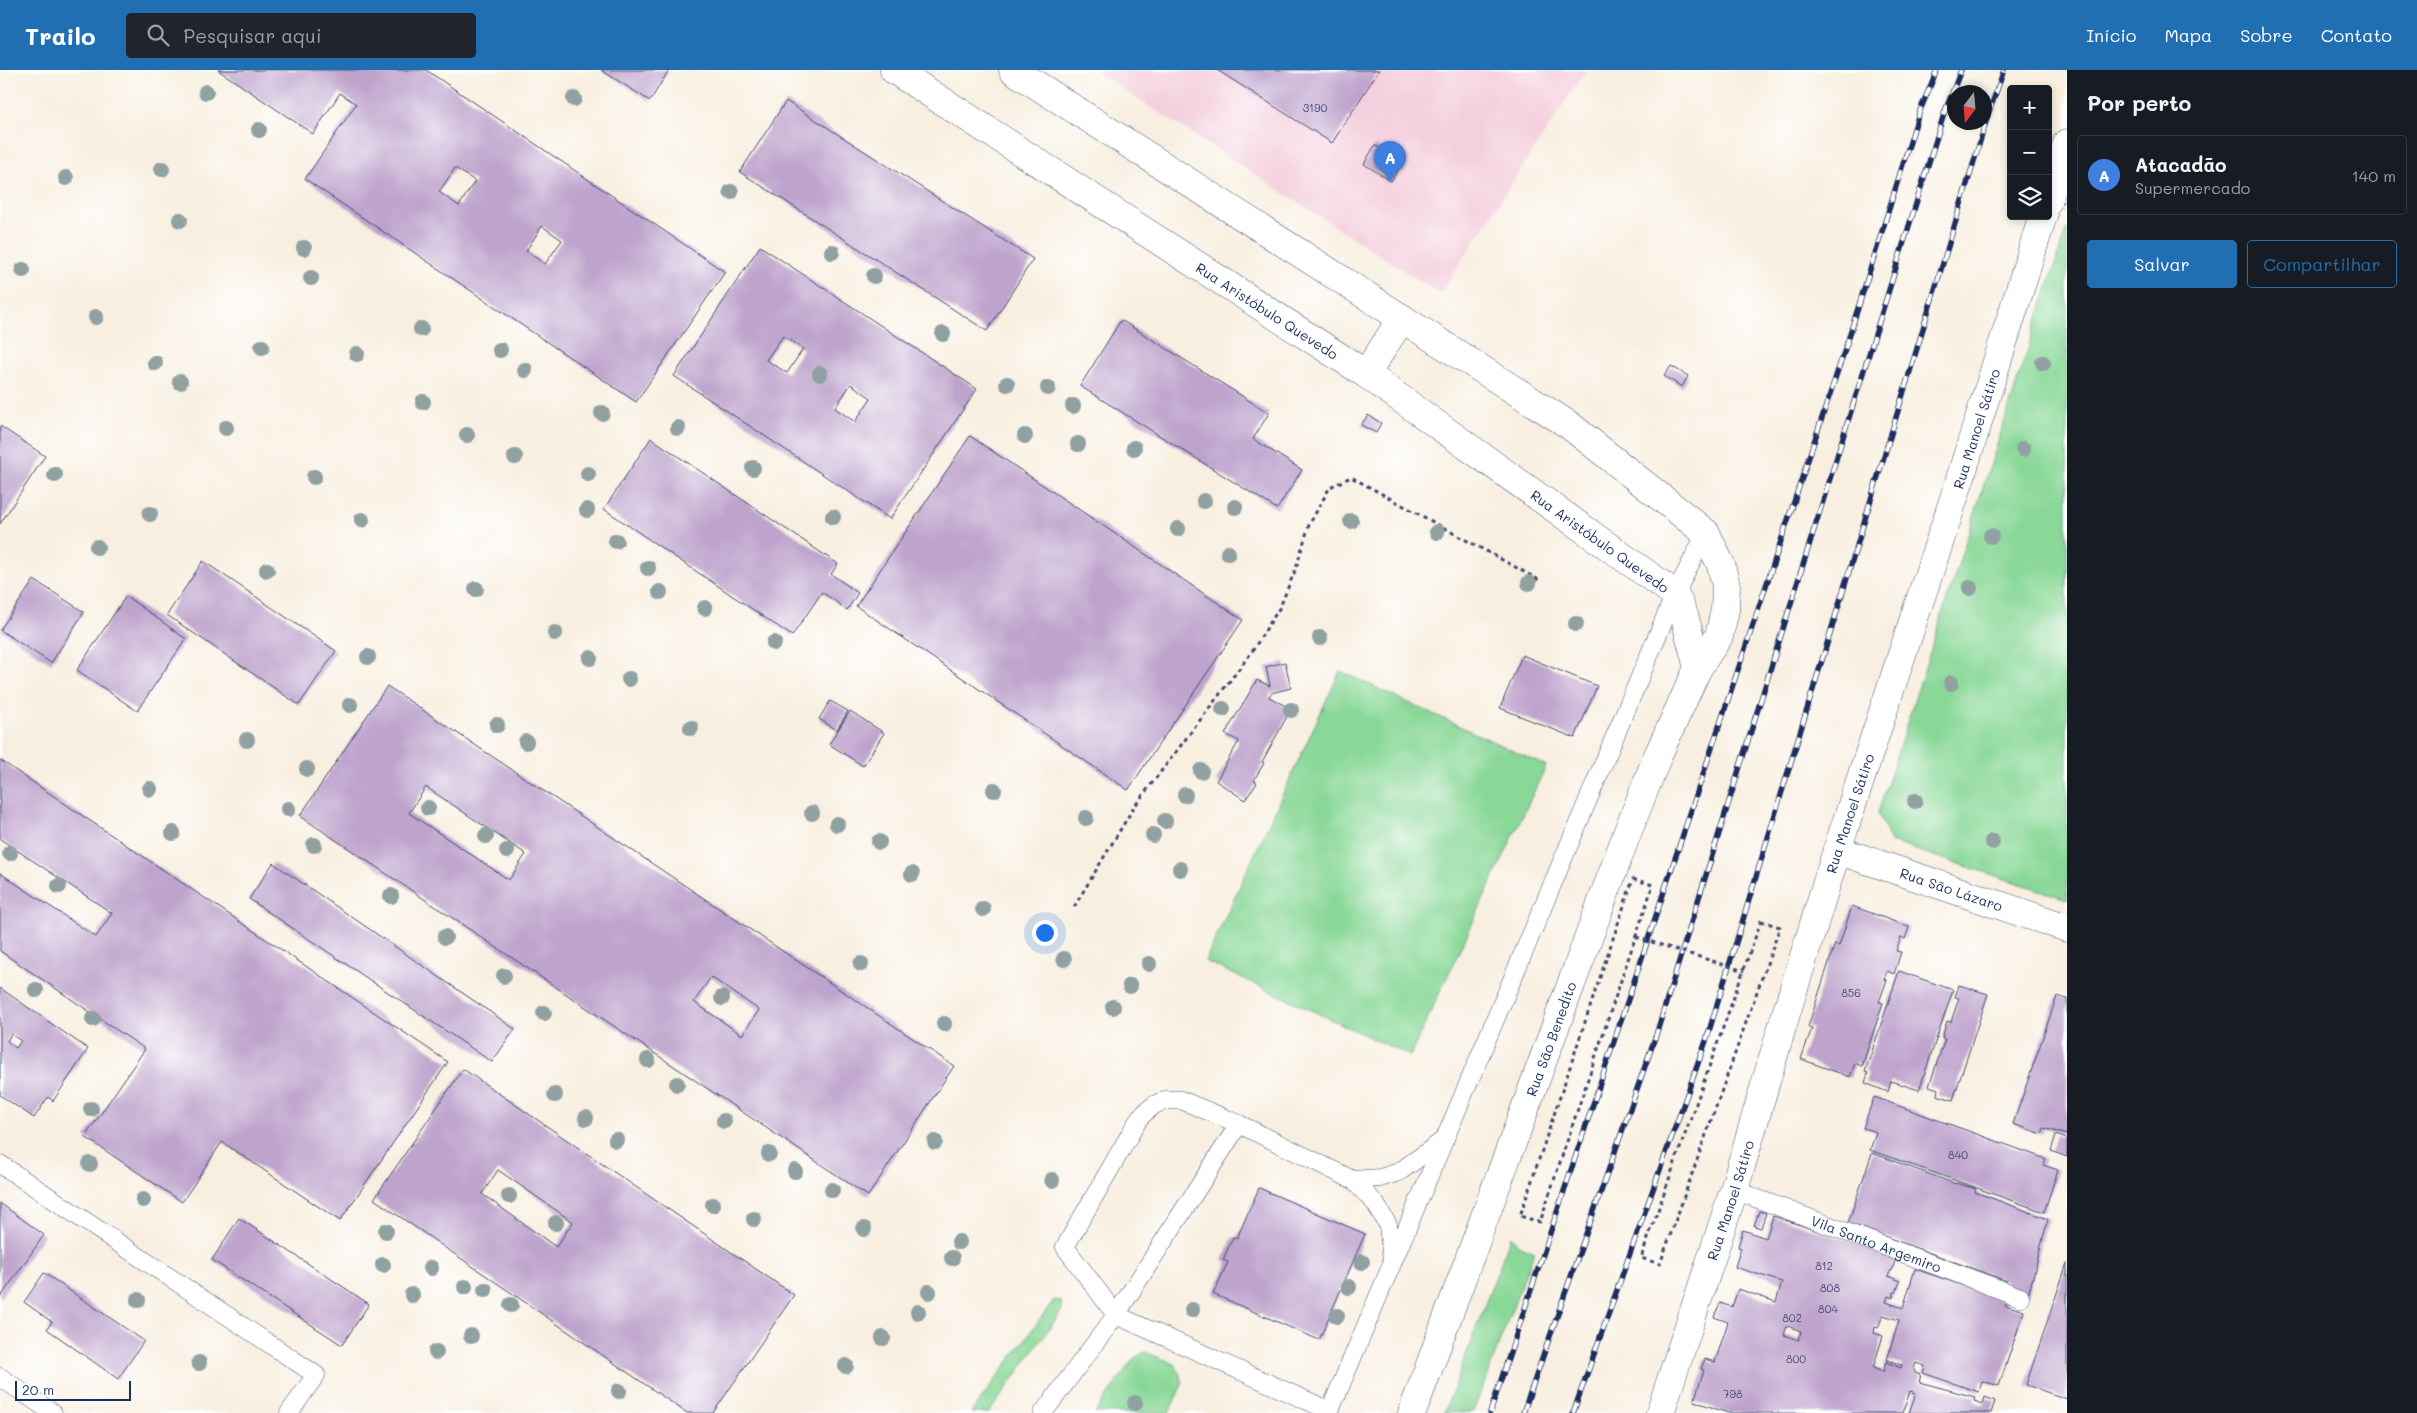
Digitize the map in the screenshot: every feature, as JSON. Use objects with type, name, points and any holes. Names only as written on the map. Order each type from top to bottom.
[{"type":"street","name":"Rua Aristóbulo Quevedo","points":[[894,70],[1366,374],[1675,594],[1686,618],[1698,668]]},
{"type":"street","points":[[1013,70],[1569,425],[1706,533],[1721,565],[1726,594],[1719,636],[1698,668]]},
{"type":"street","points":[[2052,189],[2067,143]]},
{"type":"street","name":"Rua Manoel Sátiro","points":[[1663,1412],[1734,1190],[1837,850],[1956,492],[2042,220]]},
{"type":"street","points":[[1366,374],[1402,318]]},
{"type":"street","name":"Rua São Benedito","points":[[1412,1413],[1628,831],[1658,756],[1698,668]]},
{"type":"street","name":"Rua São Lázaro","points":[[1837,850],[2067,928]]},
{"type":"lane","points":[[1392,1266],[1391,1238],[1388,1225],[1376,1204],[1353,1180],[1239,1124],[1181,1100],[1165,1100],[1154,1105],[1140,1117],[1065,1246],[1116,1315],[1330,1412],[1392,1266],[1675,594],[1706,533]]},
{"type":"lane","points":[[1043,1413],[1116,1315],[1239,1124]]},
{"type":"lane","points":[[1353,1180],[1380,1178],[1399,1172],[1445,1139]]},
{"type":"lane","points":[[0,1164],[316,1375],[288,1413]]},
{"type":"lane","name":"Vila Santo Argemiro","points":[[1734,1190],[2020,1297]]},
{"type":"lane","points":[[0,1377],[53,1413]]},
{"type":"path","points":[[1074,907],[1134,807],[1251,653],[1280,607],[1296,568],[1309,525],[1330,486],[1351,477],[1539,580]]},
{"type":"path","points":[[1745,1024],[1660,1264],[1641,1258],[1761,921],[1780,927],[1764,977]]},
{"type":"path","points":[[1607,958],[1520,1216],[1540,1222],[1636,937],[1744,971]]},
{"type":"shaded area","points":[[1093,70],[1586,70],[1440,294]]},
{"type":"green space","points":[[2067,228],[2067,899],[1891,842],[1878,813]]},
{"type":"green space","points":[[1340,671],[1546,766],[1410,1056],[1205,961]]},
{"type":"green space","points":[[1511,1236],[1518,1245],[1534,1252],[1473,1412],[1444,1413]]},
{"type":"green space","points":[[1054,1300],[1061,1301],[1062,1310],[989,1413],[971,1413]]},
{"type":"green space","points":[[1145,1352],[1175,1364],[1183,1382],[1169,1413],[1095,1413],[1133,1359]]},
{"type":"building","points":[[218,70],[426,70],[725,272],[636,402],[305,179],[356,104],[340,93],[313,134]],"holes":[[[455,168],[475,181],[459,206],[439,192]],[[542,226],[562,240],[545,264],[526,251]]]},
{"type":"building","points":[[601,70],[669,70],[650,101]]},
{"type":"building","points":[[1217,70],[1379,70],[1332,143]]},
{"type":"building","points":[[786,101],[1033,259],[987,331],[740,172]]},
{"type":"building","points":[[1375,145],[1403,163],[1391,181],[1364,164]]},
{"type":"building","points":[[760,246],[977,389],[890,519],[674,376]],"holes":[[[783,336],[803,349],[787,373],[766,360]],[[851,384],[871,398],[855,422],[835,408]]]},
{"type":"building","points":[[1121,320],[1269,413],[1253,439],[1302,470],[1277,509],[1080,386]]},
{"type":"building","points":[[1671,366],[1688,376],[1682,387],[1664,376]]},
{"type":"building","points":[[1368,415],[1381,423],[1376,433],[1361,425]]},
{"type":"building","points":[[0,426],[45,456],[0,524]]},
{"type":"building","points":[[970,436],[1243,620],[1128,790],[856,606]]},
{"type":"building","points":[[651,438],[838,564],[831,574],[858,593],[847,610],[822,592],[792,636],[604,509]]},
{"type":"building","points":[[203,561],[336,651],[299,705],[167,615]]},
{"type":"building","points":[[34,580],[84,612],[51,663],[0,630]]},
{"type":"building","points":[[126,596],[186,639],[137,711],[77,670]]},
{"type":"building","points":[[1522,655],[1597,686],[1575,738],[1500,708]]},
{"type":"building","points":[[1285,662],[1291,688],[1271,693],[1269,697],[1291,709],[1262,762],[1264,763],[1254,780],[1257,783],[1245,800],[1216,781],[1239,741],[1225,734],[1257,680],[1270,686],[1266,667]]},
{"type":"building","points":[[387,686],[954,1066],[868,1196],[300,816]],"holes":[[[426,787],[526,854],[509,880],[409,813]],[[711,977],[759,1010],[742,1035],[694,1002]]]},
{"type":"building","points":[[830,701],[848,711],[837,730],[819,719]]},
{"type":"building","points":[[850,711],[884,733],[863,766],[829,744]]},
{"type":"building","points":[[0,760],[448,1062],[340,1221],[222,1142],[182,1202],[85,1137],[145,1049],[0,951],[0,873],[96,937],[112,913],[0,839]]},
{"type":"building","points":[[273,863],[515,1029],[492,1062],[249,899]]},
{"type":"building","points":[[1852,906],[1909,927],[1905,939],[1901,937],[1896,951],[1901,952],[1894,974],[1887,971],[1884,979],[1887,980],[1879,1002],[1883,1003],[1862,1066],[1855,1063],[1850,1077],[1801,1059],[1812,1028],[1808,1027],[1835,944],[1839,946]]},
{"type":"building","points":[[1899,971],[1953,990],[1919,1090],[1891,1081],[1888,1092],[1865,1083],[1868,1073],[1865,1072]]},
{"type":"building","points":[[1959,985],[1988,994],[1953,1100],[1937,1095],[1938,1089],[1929,1086],[1945,1039],[1942,1038],[1947,1021],[1951,1022],[1959,998],[1955,997]]},
{"type":"building","points":[[0,988],[88,1049],[53,1101],[48,1097],[34,1118],[0,1095]],"holes":[[[11,1034],[21,1041],[16,1048],[7,1041]]]},
{"type":"building","points":[[2057,996],[2067,999],[2067,1135],[2044,1128],[2042,1134],[2013,1124]]},
{"type":"building","points":[[463,1069],[794,1295],[713,1413],[687,1413],[374,1199]],"holes":[[[498,1170],[573,1222],[556,1247],[482,1194]]]},
{"type":"building","points":[[1874,1097],[2046,1159],[2043,1165],[2058,1170],[2044,1212],[1870,1150],[1876,1132],[1863,1128]]},
{"type":"building","points":[[2056,1135],[2067,1139],[2067,1157],[2051,1151]]},
{"type":"building","points":[[1872,1153],[1956,1184],[1976,1189],[1975,1192],[2048,1219],[2028,1296],[2005,1286],[2007,1281],[1848,1223]]},
{"type":"building","points":[[1259,1188],[1365,1234],[1319,1340],[1213,1294],[1228,1262],[1223,1260],[1233,1237],[1237,1238]]},
{"type":"building","points":[[0,1203],[44,1235],[0,1298]]},
{"type":"building","points":[[1759,1211],[1766,1213],[1761,1228],[1754,1226]]},
{"type":"building","points":[[1773,1216],[1896,1257],[1892,1271],[1888,1276],[1900,1281],[1893,1298],[1888,1296],[1886,1302],[1903,1308],[1915,1269],[2007,1301],[2005,1305],[2024,1311],[1999,1386],[1982,1381],[1979,1392],[1923,1373],[1925,1366],[1916,1363],[1914,1369],[1915,1373],[1921,1375],[1919,1382],[1975,1397],[1974,1401],[1983,1404],[1985,1397],[1995,1401],[1991,1413],[1909,1413],[1916,1393],[1910,1391],[1902,1413],[1728,1413],[1694,1401],[1704,1370],[1701,1369],[1705,1359],[1715,1362],[1728,1322],[1714,1317],[1720,1303],[1732,1307],[1738,1289],[1776,1302],[1782,1282],[1735,1267],[1741,1248],[1738,1247],[1743,1230],[1766,1238]],"holes":[[[1883,1315],[1899,1320],[1887,1360],[1902,1365],[1901,1368],[1886,1362],[1883,1372],[1873,1368],[1883,1336],[1874,1333],[1875,1327],[1878,1328]],[[1787,1326],[1801,1331],[1799,1340],[1784,1335]]]},
{"type":"building","points":[[239,1218],[369,1304],[342,1345],[212,1260]]},
{"type":"building","points":[[2067,1263],[2067,1399],[2026,1385]]},
{"type":"building","points":[[44,1273],[144,1341],[118,1379],[47,1329],[52,1322],[24,1302]]},
{"type":"railway","points":[[1490,1413],[1848,340],[1919,113],[1937,70]]},
{"type":"railway","points":[[1523,1413],[1656,1035],[1944,114],[1961,70]]},
{"type":"railway","points":[[1573,1413],[1706,1041],[1989,112],[2004,70]]},
{"type":"place","name":"Atacadão","points":[[1390,182]]}]
